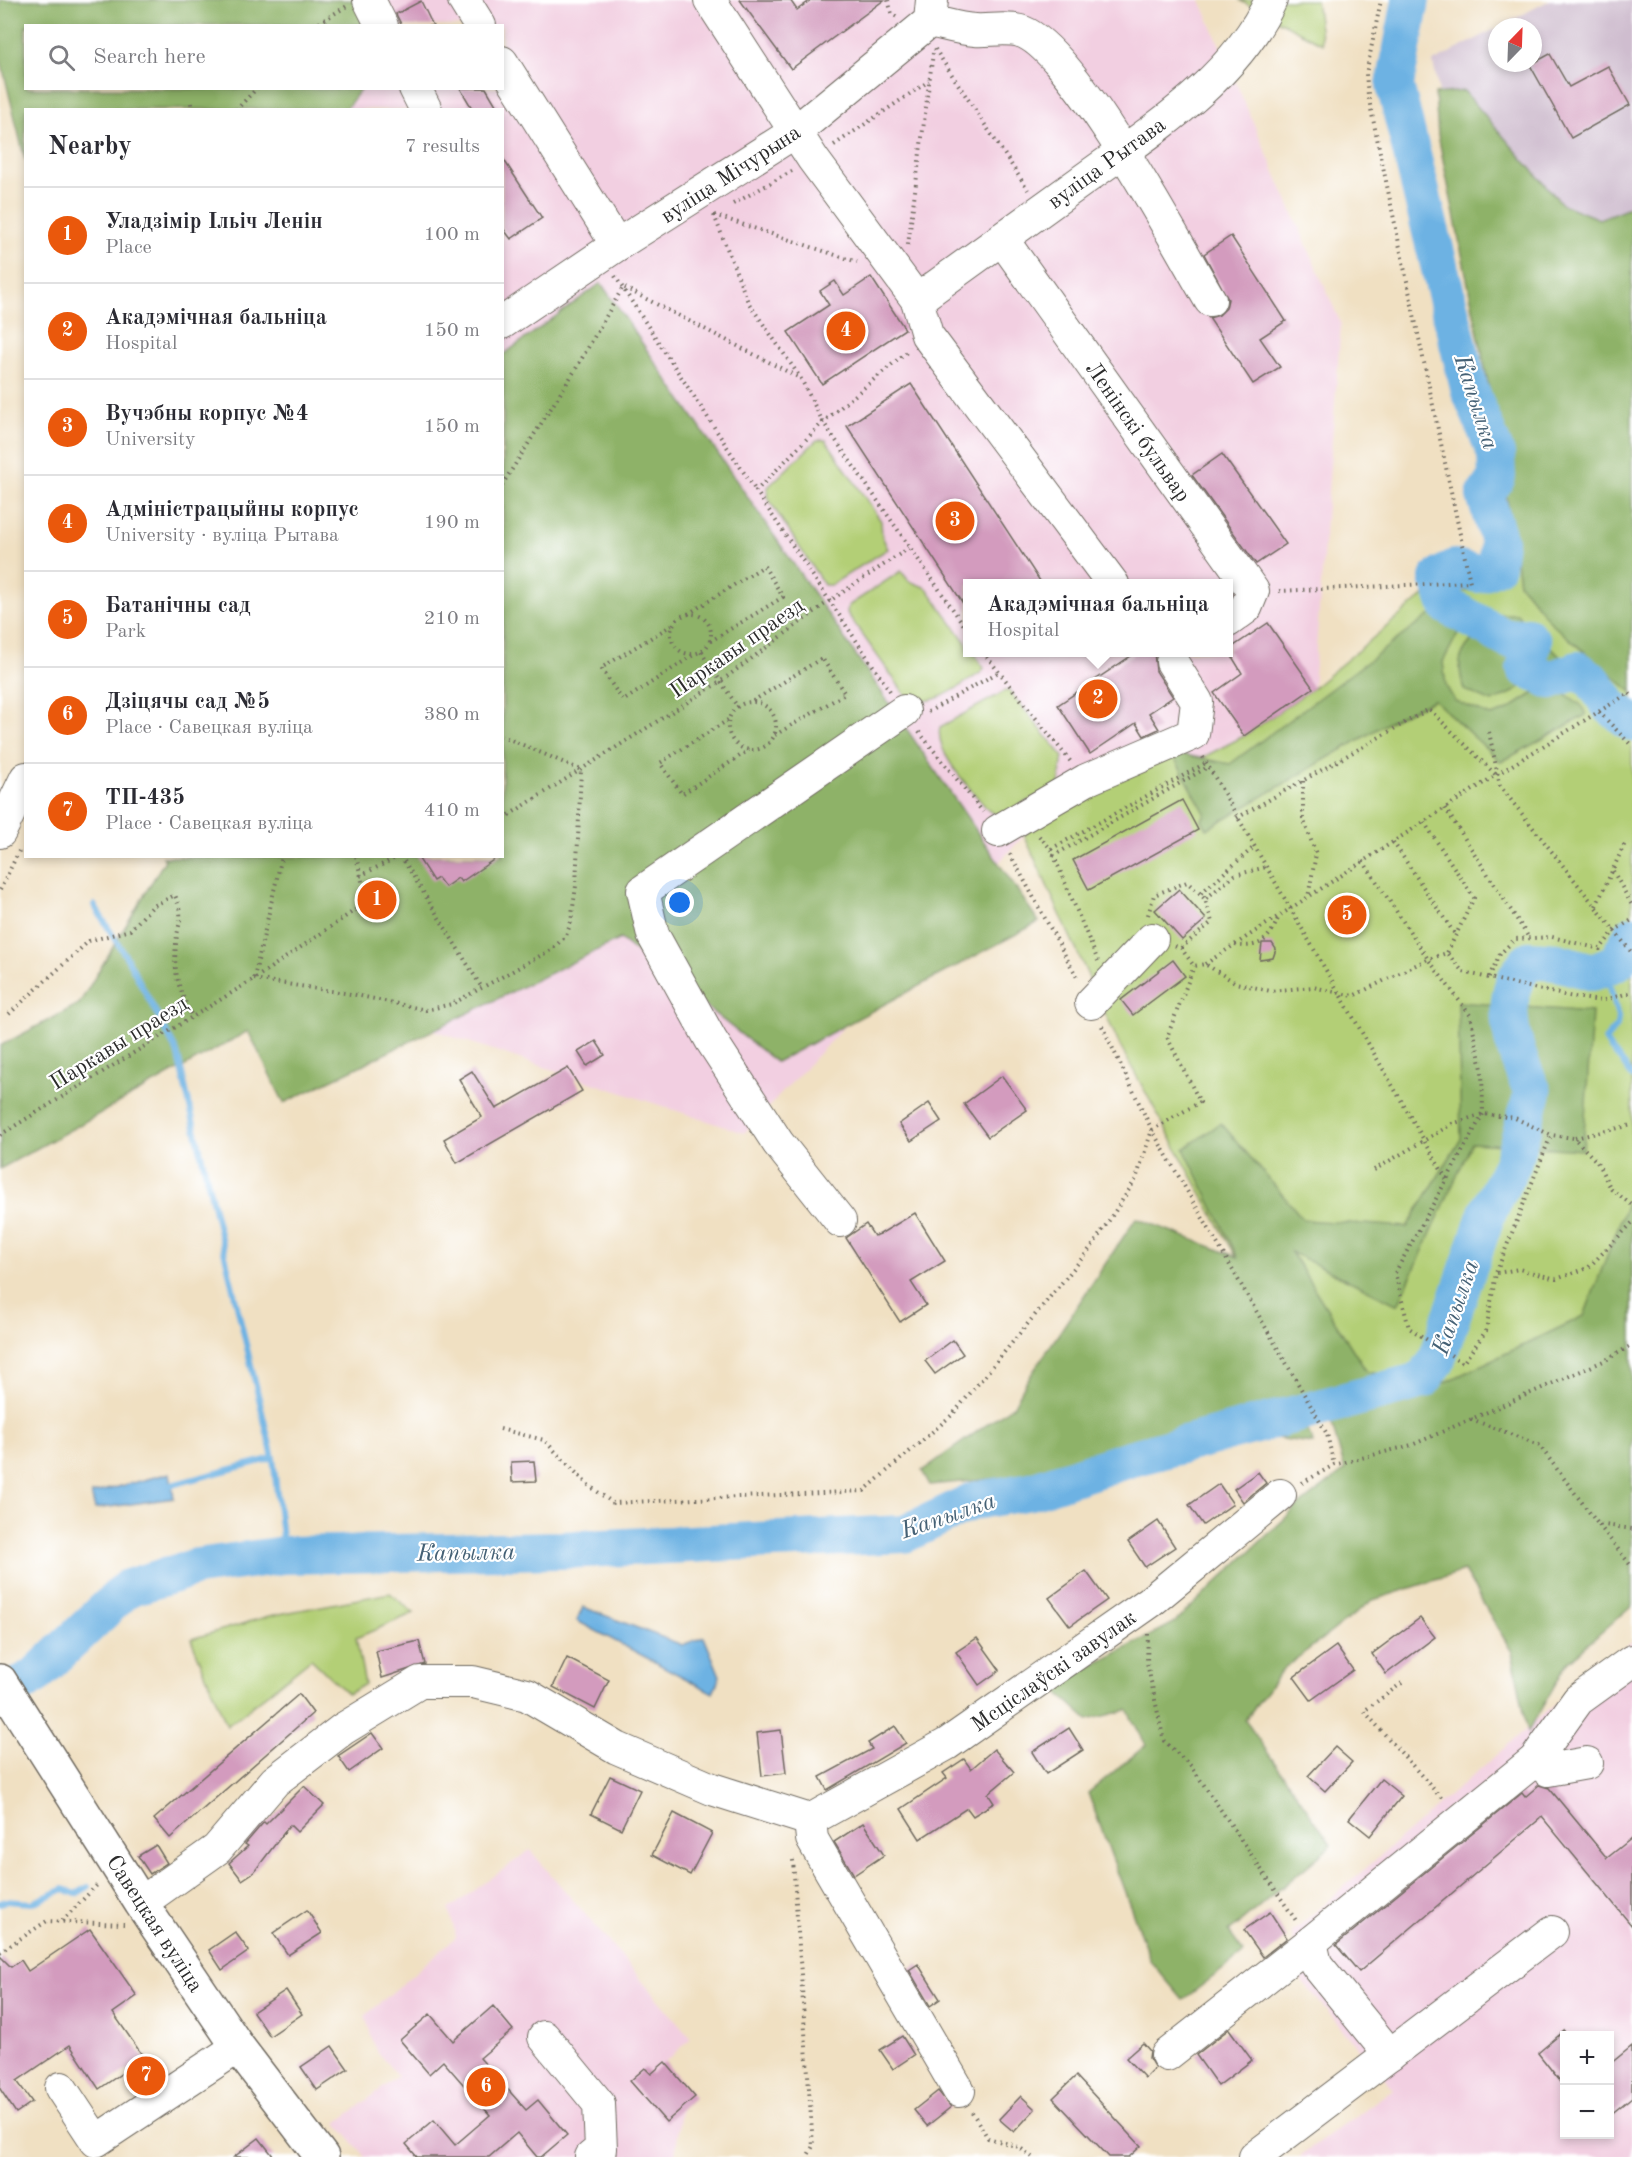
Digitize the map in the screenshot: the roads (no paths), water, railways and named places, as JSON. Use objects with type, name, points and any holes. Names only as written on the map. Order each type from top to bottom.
[{"type":"main road","name":"Савецкая вуліца","points":[[0,1681],[43,1749],[133,1913],[322,2157]]},
{"type":"street","points":[[464,0],[479,24]]},
{"type":"street","points":[[710,0],[813,159],[917,300],[927,335],[1109,579]]},
{"type":"street","name":"вуліца Рытава","points":[[917,300],[1123,151],[1196,95],[1224,69],[1247,41],[1271,0]]},
{"type":"street","points":[[359,3],[380,24]]},
{"type":"street","points":[[931,11],[973,30],[1020,30],[1036,39],[1075,80],[1123,151],[1210,300]]},
{"type":"street","name":"вуліца Мічурына","points":[[504,322],[609,251],[795,132],[931,11]]},
{"type":"street","points":[[504,66],[609,251]]},
{"type":"street","points":[[416,90],[425,108]]},
{"type":"street","name":"Ленінскі бульвар","points":[[1002,239],[1253,591],[1246,608],[1233,617]]},
{"type":"street","points":[[1011,823],[1086,780],[1193,734],[1197,702],[1174,657]]},
{"type":"street","points":[[840,1221],[778,1143],[711,1040],[653,935],[643,891],[907,716]]},
{"type":"street","points":[[10,840],[24,786]]},
{"type":"street","points":[[1100,994],[1167,943]]},
{"type":"street","name":"Мсціслаўскі завулак","points":[[800,1817],[947,1744],[1150,1602],[1280,1495]]},
{"type":"street","points":[[1167,2055],[1311,1942],[1534,1760],[1578,1700],[1632,1662]]},
{"type":"street","points":[[133,1913],[217,1849],[275,1781],[343,1728],[420,1682],[473,1682],[527,1695],[617,1748],[711,1789],[800,1817],[959,2091]]},
{"type":"street","points":[[1534,1760],[1548,1770],[1587,1763]]},
{"type":"street","points":[[1255,2157],[1552,1932]]},
{"type":"street","points":[[1311,1942],[1316,1964],[1390,2055]]},
{"type":"street","points":[[544,2037],[599,2104],[601,2150],[591,2157]]},
{"type":"street","points":[[61,2088],[96,2141],[238,2047]]},
{"type":"water","points":[[170,1473],[174,1498],[95,1509],[91,1494]]},
{"type":"water","points":[[583,1607],[682,1645],[704,1637],[720,1676],[713,1693],[577,1621]]},
{"type":"waterway","name":"Капылка","points":[[1411,0],[1395,85],[1469,388],[1496,454],[1497,477],[1485,495],[1499,541],[1496,566],[1478,574],[1455,568],[1438,578],[1448,606],[1507,639],[1527,636],[1533,643],[1525,668],[1550,680],[1578,670],[1593,681],[1610,706],[1632,723]]},
{"type":"waterway","points":[[94,905],[128,960],[177,1052],[273,1458],[284,1555]]},
{"type":"waterway","name":"Капылка","points":[[0,1698],[36,1675],[128,1588],[197,1567],[284,1555],[561,1550],[905,1534],[973,1501],[1031,1491],[1129,1459],[1423,1380],[1436,1362],[1487,1213],[1512,1164],[1533,1092],[1519,1060],[1510,1025],[1509,1007],[1518,975],[1529,960],[1557,962],[1593,972],[1617,962],[1632,935]]},
{"type":"waterway","points":[[1605,966],[1618,1017],[1617,1026],[1605,1040],[1632,1077]]},
{"type":"waterway","points":[[164,1487],[273,1458]]},
{"type":"waterway","points":[[0,1903],[6,1901],[32,1903],[64,1889],[76,1894],[88,1887]]},
{"type":"place","name":"Адміністрацыйны корпус","points":[[846,331]]},
{"type":"place","name":"Вучэбны корпус №4","points":[[955,521]]},
{"type":"place","name":"Акадэмічная бальніца","points":[[1098,699]]},
{"type":"place","name":"Уладзімір Ільіч Ленін","points":[[377,900]]},
{"type":"place","name":"Батанічны сад","points":[[1347,915]]},
{"type":"place","name":"ТП-435","points":[[146,2076]]},
{"type":"place","name":"Дзіцячы сад №5","points":[[486,2087]]}]
